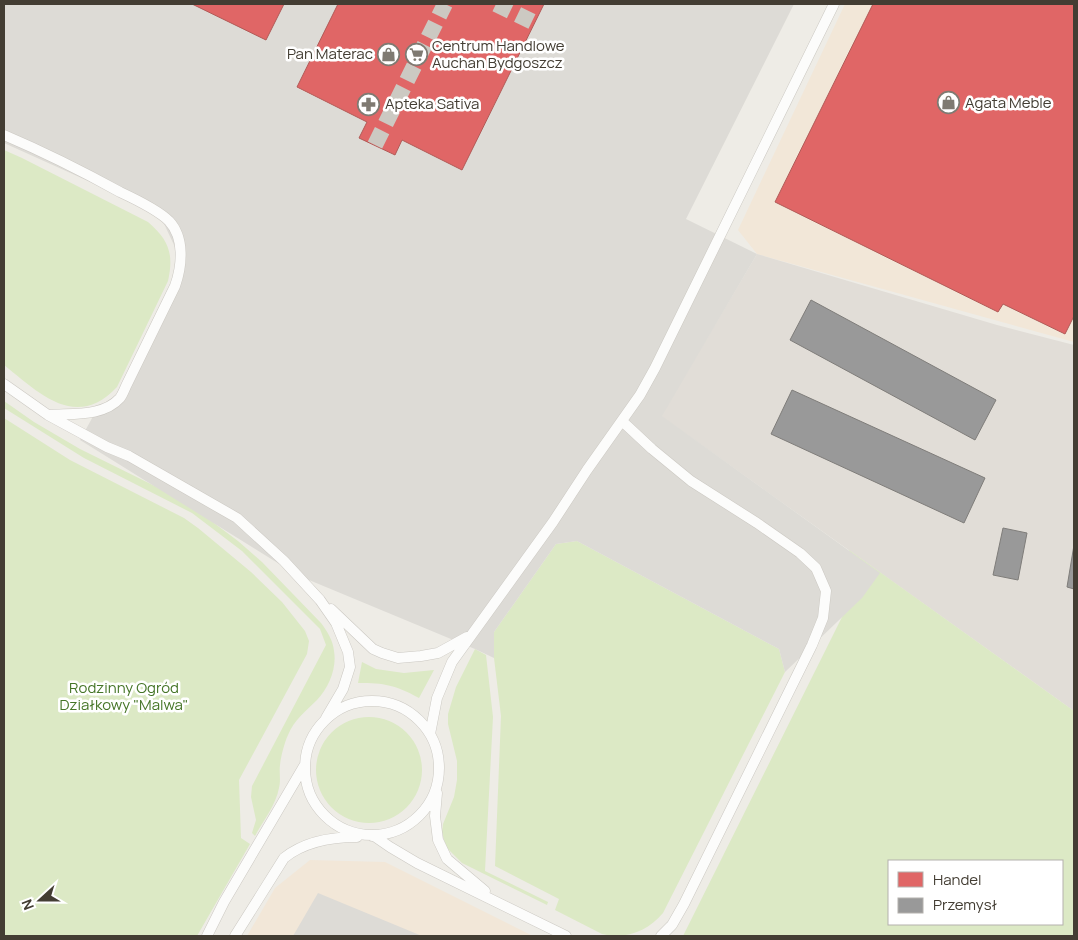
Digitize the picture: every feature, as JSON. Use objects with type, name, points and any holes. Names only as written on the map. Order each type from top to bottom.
[{"type":"lane","points":[[430,734],[437,698],[452,662],[530,555],[640,395],[655,368],[834,4]]},
{"type":"lane","points":[[4,135],[76,168],[159,213],[170,222],[181,248],[180,273],[175,286],[119,398],[107,407],[96,411],[48,415]]},
{"type":"lane","points":[[4,384],[48,415],[137,461],[237,518],[284,561],[320,600],[336,623],[348,652],[350,667],[343,689],[326,718],[314,732],[307,749],[304,766],[307,788],[317,808],[332,823],[352,833],[374,836],[390,848],[566,936]]},
{"type":"lane","points":[[622,421],[652,449],[691,480],[800,553],[816,568],[826,591],[823,618],[812,645],[684,904],[672,925],[660,936]]},
{"type":"lane","points":[[297,575],[373,649],[382,653],[398,658],[438,653],[471,635]]},
{"type":"lane","points":[[326,718],[342,707],[362,701],[382,701],[401,707],[418,718],[430,734],[437,750],[440,768],[435,816],[438,840],[448,859],[497,901]]},
{"type":"lane","points":[[207,936],[224,902],[304,766]]},
{"type":"lane","points":[[235,936],[284,858],[292,851],[304,845],[340,837],[374,836],[395,832],[414,822],[428,806],[438,786]]},
{"type":"shaded area","name":"Centrum Handlowe Auchan Bydgoszcz","points":[[4,4],[338,4],[297,88],[367,122],[360,138],[394,155],[402,140],[462,170],[544,4],[794,4],[686,219],[757,254],[662,416],[880,573],[862,598],[785,672],[779,649],[577,541],[556,544],[494,632],[494,658],[297,575],[80,440],[96,411],[107,407],[127,384],[181,260],[159,213],[4,143]]},
{"type":"shaded area","name":"Agata Meble","points":[[845,4],[1074,4],[1074,342],[757,254],[738,230]]},
{"type":"shaded area","points":[[757,254],[997,325],[1074,345],[1074,711],[661,416]]},
{"type":"shaded area","points":[[310,860],[385,862],[533,936],[247,936],[275,888]]},
{"type":"shaded area","points":[[318,893],[422,936],[293,936]]},
{"type":"green space","points":[[4,150],[148,222],[161,235],[168,248],[170,271],[168,281],[117,387],[102,400],[87,406],[72,407],[58,403],[44,396],[4,365]]},
{"type":"green space","points":[[4,401],[34,422],[80,449],[169,493],[206,517],[262,562],[321,623],[327,632],[335,657],[331,677],[321,695],[294,725],[285,742],[281,758],[280,785],[272,807],[255,836],[252,833],[256,820],[251,797],[252,786],[326,645],[320,629],[242,551],[192,513],[84,458],[4,408]]},
{"type":"green space","name":"Rodzinny Ogród Działkowy \"Malwa\"","points":[[4,418],[70,460],[184,518],[198,528],[251,572],[282,602],[305,631],[309,641],[307,654],[239,780],[241,838],[250,844],[197,936],[4,936]]},
{"type":"green space","points":[[577,541],[779,649],[785,672],[663,913],[651,925],[628,935],[620,936],[602,934],[555,910],[559,899],[495,866],[501,716],[494,658],[494,632],[556,544]]},
{"type":"green space","points":[[849,550],[1074,711],[1074,936],[683,936],[846,609]]},
{"type":"green space","points":[[475,649],[486,655],[493,717],[485,871],[548,902],[547,905],[462,863],[447,848],[444,840],[443,824],[454,797],[457,780],[457,761],[448,724],[448,714],[456,687]]},
{"type":"green space","points":[[362,662],[376,669],[404,673],[434,670],[419,698],[390,686],[358,683]]},
{"type":"green space","points":[[369,717],[389,721],[407,732],[418,750],[422,770],[418,790],[407,808],[389,819],[369,823],[349,819],[331,808],[320,790],[316,770],[320,750],[331,732],[349,721]]},
{"type":"building: Handel","points":[[192,4],[284,4],[266,40]]},
{"type":"building: Handel","name":"Centrum Handlowe Auchan Bydgoszcz","points":[[338,4],[544,4],[462,170],[402,140],[395,155],[359,138],[367,122],[297,87]]},
{"type":"building: Handel","name":"Agata Meble","points":[[873,4],[1074,4],[1074,316],[1065,334],[1003,304],[998,312],[775,202]]},
{"type":"building: Przemysł","points":[[811,300],[996,400],[975,440],[790,340]]},
{"type":"building: Przemysł","points":[[792,390],[985,478],[964,523],[771,434]]},
{"type":"building: Przemysł","points":[[1003,528],[1027,533],[1018,580],[993,575]]},
{"type":"building: Przemysł","points":[[1074,545],[1074,589],[1067,587]]},
{"type":"tunnel","points":[[375,145],[445,4]]},
{"type":"tunnel","points":[[496,4],[535,23]]},
{"type":"place","name":"Pan Materac","points":[[389,54]]},
{"type":"place","name":"Centrum Handlowe Auchan Bydgoszcz","points":[[416,55]]},
{"type":"place","name":"Agata Meble","points":[[949,103]]},
{"type":"place","name":"Apteka Sativa","points":[[369,104]]}]
